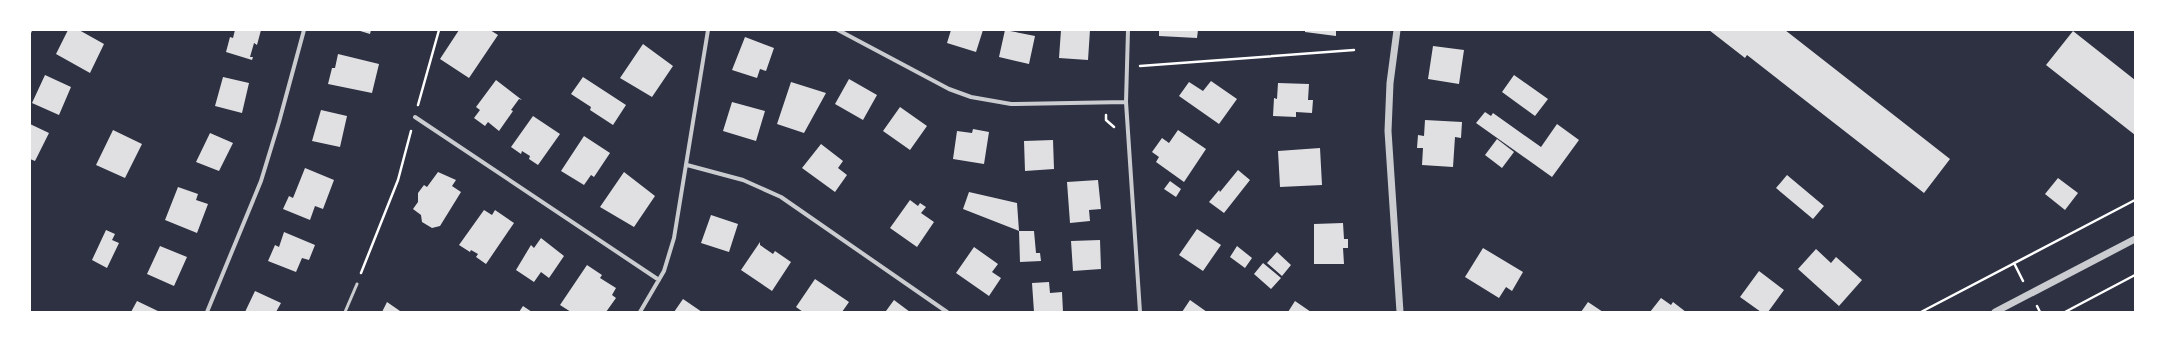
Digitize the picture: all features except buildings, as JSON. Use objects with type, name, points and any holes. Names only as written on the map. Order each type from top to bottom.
[{"type":"street","points":[[207,312],[263,175],[304,30]]},
{"type":"street","points":[[640,312],[659,280],[674,238],[708,30]]},
{"type":"street","points":[[838,30],[949,89],[971,97],[1016,104],[1126,102]]},
{"type":"street","points":[[1128,30],[1126,102],[1140,312]]},
{"type":"street","points":[[1397,30],[1390,83],[1388,131],[1400,312]]},
{"type":"street","points":[[415,117],[659,280]]},
{"type":"street","points":[[687,165],[736,178],[781,197],[947,312]]},
{"type":"street","points":[[1995,312],[2135,239]]},
{"type":"lane","points":[[345,312],[357,284]]},
{"type":"path","points":[[357,284],[398,180],[431,52],[439,30]]},
{"type":"path","points":[[1126,67],[1354,50]]},
{"type":"path","points":[[1921,312],[2135,200]]},
{"type":"path","points":[[2014,263],[2022,278]]},
{"type":"path","points":[[2065,312],[2135,275]]}]
